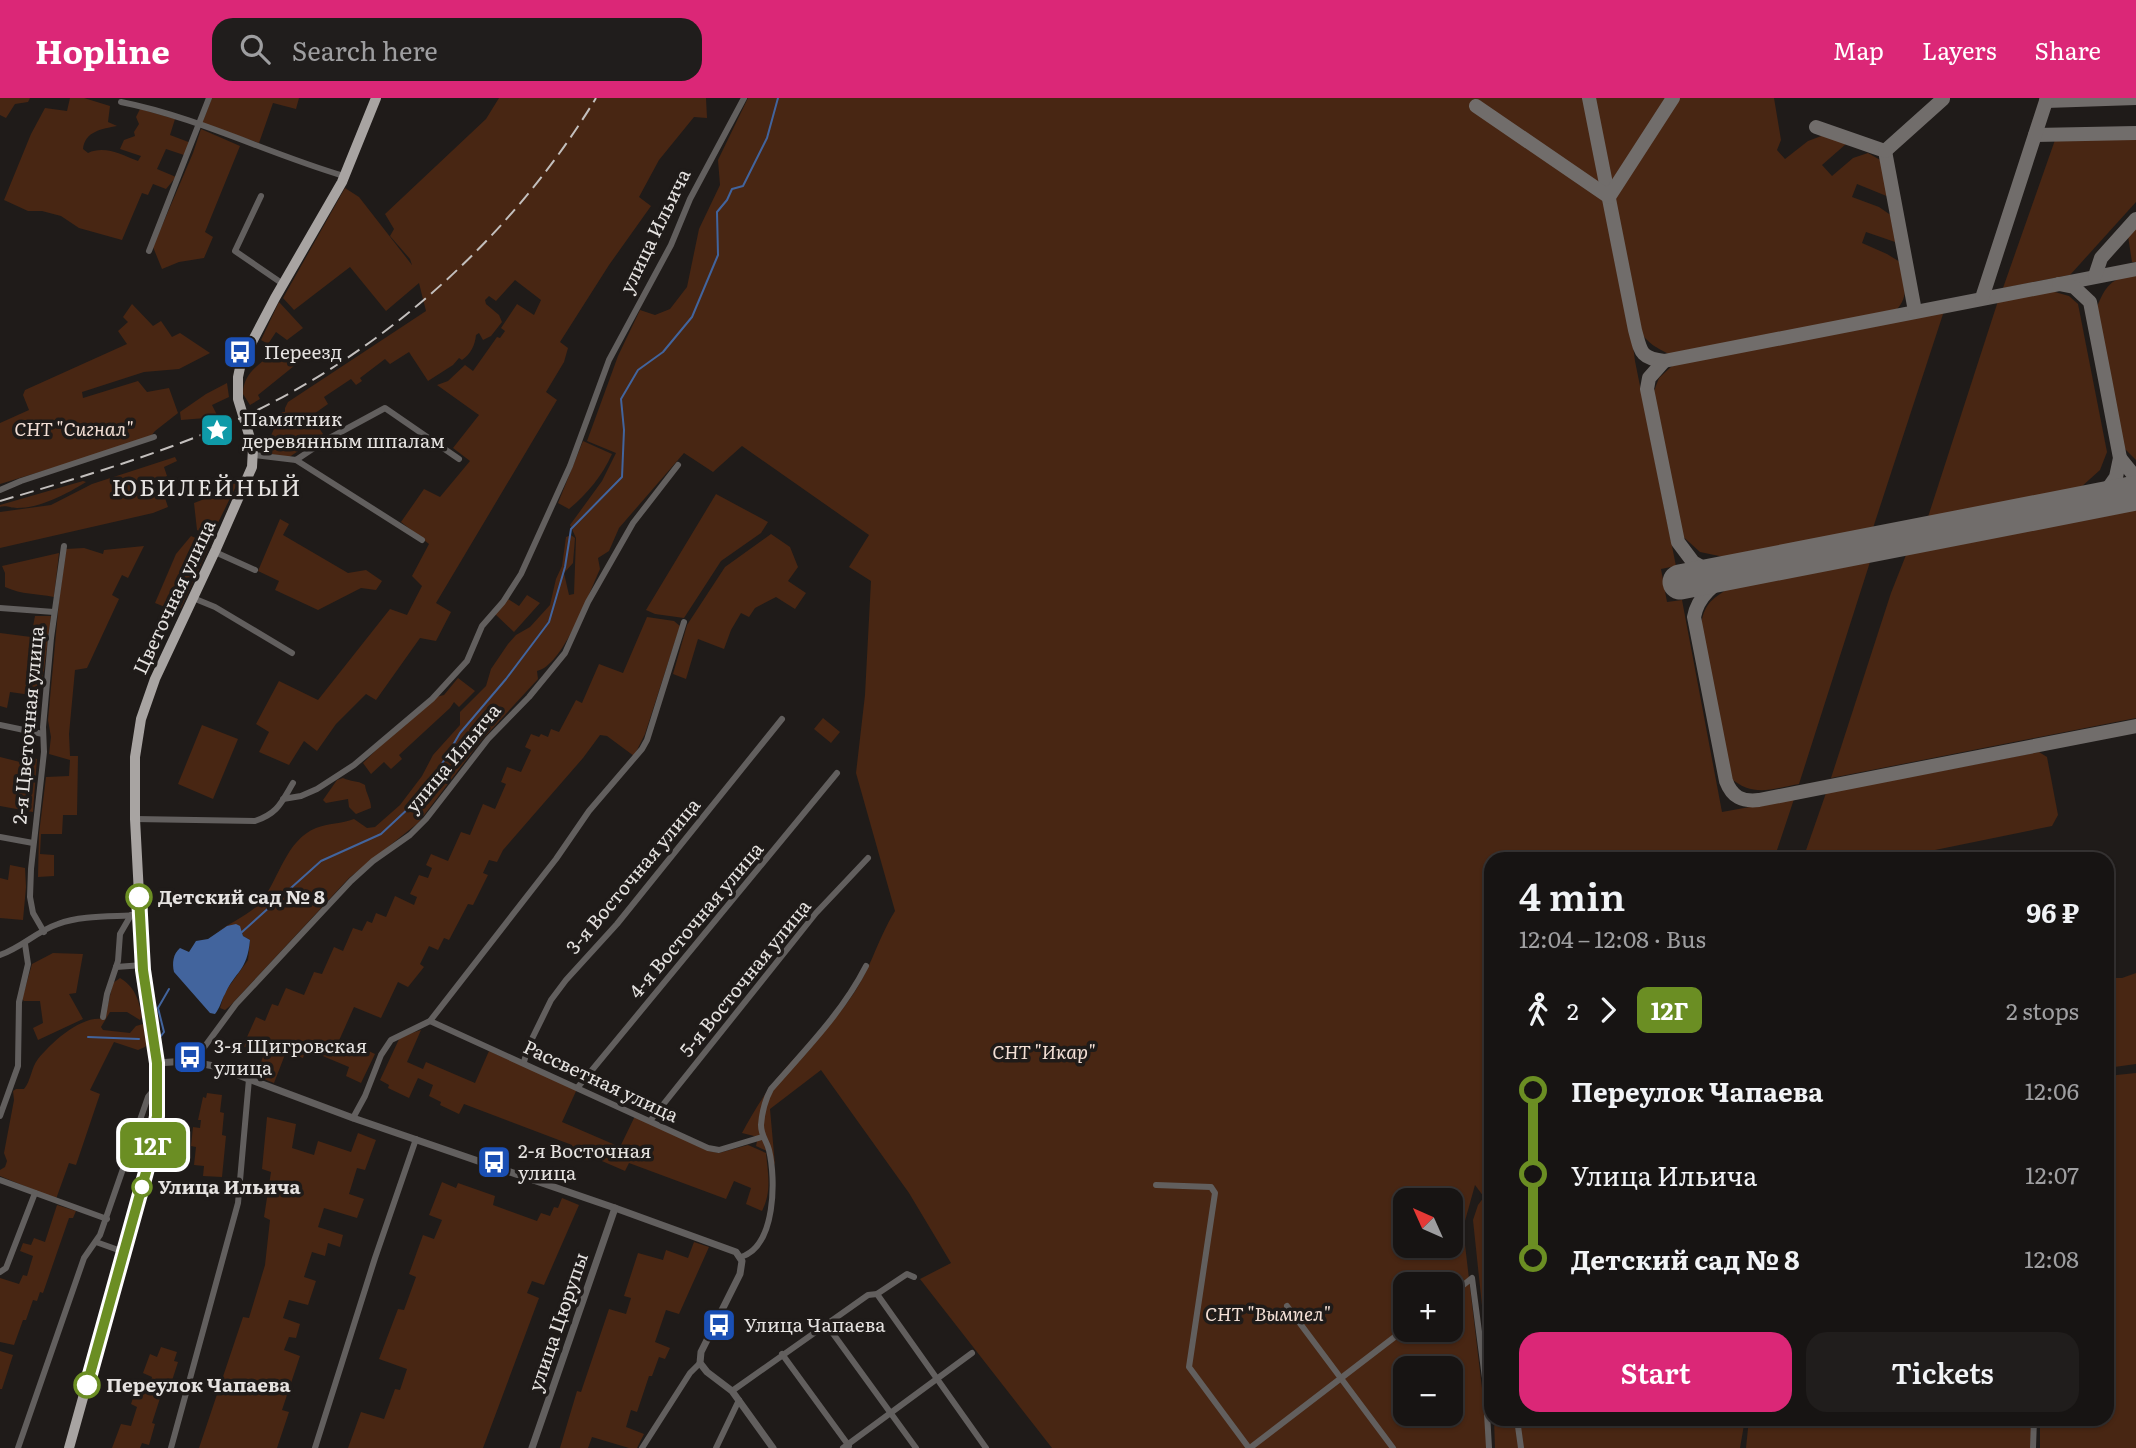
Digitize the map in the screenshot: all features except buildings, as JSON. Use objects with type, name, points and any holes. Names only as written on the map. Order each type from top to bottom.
[{"type":"main road","points":[[254,454],[237,399],[238,377],[249,345],[344,176],[376,98]]},
{"type":"main road","name":"Цветочная улица","points":[[157,1063],[135,915],[135,757],[141,719],[155,679],[248,478],[254,454]]},
{"type":"main road","points":[[69,1448],[125,1253],[153,1140],[158,1086],[157,1063]]},
{"type":"street","points":[[149,251],[209,98]]},
{"type":"street","name":"улица Ильича","points":[[283,799],[317,789],[361,760],[432,699],[467,661],[482,626],[503,602],[521,574],[570,466],[609,360],[671,245],[690,199],[744,98]]},
{"type":"street","points":[[121,102],[148,107],[344,176]]},
{"type":"street","points":[[261,196],[235,251],[283,284]]},
{"type":"street","points":[[296,460],[326,440],[385,408],[459,459]]},
{"type":"street","points":[[0,490],[154,437]]},
{"type":"street","points":[[254,454],[296,460],[422,540]]},
{"type":"street","name":"улица Ильича","points":[[194,1061],[236,1004],[351,881],[373,861],[410,835],[426,819],[488,739],[529,697],[565,653],[588,602],[633,523],[678,465]]},
{"type":"street","name":"2-я Цветочная улица","points":[[44,932],[33,913],[31,901],[33,843],[44,752],[43,734],[54,612],[64,546]]},
{"type":"street","points":[[215,552],[255,570]]},
{"type":"street","points":[[193,598],[215,607],[292,653]]},
{"type":"street","points":[[0,608],[54,612]]},
{"type":"street","points":[[353,1118],[381,1055],[391,1040],[430,1021],[556,859],[589,811],[642,749],[648,740],[684,622]]},
{"type":"street","name":"3-я Восточная улица","points":[[524,1062],[528,1047],[551,1000],[566,980],[617,924],[782,719]]},
{"type":"street","points":[[0,725],[43,734]]},
{"type":"street","name":"4-я Восточная улица","points":[[578,1087],[837,773]]},
{"type":"street","name":"улица Ильича","points":[[135,819],[254,821],[270,816],[293,783]]},
{"type":"street","points":[[0,837],[33,843]]},
{"type":"street","name":"5-я Восточная улица","points":[[650,1121],[816,914],[868,858]]},
{"type":"street","points":[[0,955],[24,944],[55,924],[70,920],[135,915]]},
{"type":"street","points":[[103,1017],[107,994],[117,967],[120,933],[135,915]]},
{"type":"street","points":[[0,1116],[14,1079],[20,1051],[17,1021],[28,964],[24,944]]},
{"type":"street","points":[[117,967],[143,965]]},
{"type":"street","points":[[741,1257],[749,1255],[771,1219],[774,1187],[769,1148],[762,1137],[765,1101],[771,1089],[830,1022],[857,984],[866,966]]},
{"type":"street","name":"Рассветная улица","points":[[430,1021],[708,1148],[719,1150],[762,1137]]},
{"type":"street","points":[[157,1063],[194,1061],[733,1250],[741,1257],[743,1264],[701,1352],[700,1363],[690,1373],[642,1448]]},
{"type":"street","points":[[171,1448],[238,1203],[249,1079]]},
{"type":"street","points":[[18,1448],[84,1258],[96,1242],[107,1219],[148,1097],[158,1086]]},
{"type":"street","points":[[315,1448],[416,1139]]},
{"type":"street","points":[[0,1180],[107,1219]]},
{"type":"street","points":[[1156,1185],[1211,1187],[1215,1193],[1189,1367],[1250,1448],[1393,1338]]},
{"type":"street","points":[[0,1272],[6,1268],[35,1193]]},
{"type":"street","name":"улица Цюрупы","points":[[532,1448],[615,1208]]},
{"type":"street","points":[[96,1242],[125,1253]]},
{"type":"street","points":[[732,1391],[868,1296],[877,1294],[907,1274],[914,1277]]},
{"type":"street","points":[[1463,1285],[1472,1278],[1484,1370]]},
{"type":"street","points":[[877,1294],[986,1448]]},
{"type":"street","points":[[1287,1306],[1393,1448]]},
{"type":"street","points":[[826,1324],[916,1448]]},
{"type":"street","points":[[782,1354],[847,1447],[972,1353]]},
{"type":"street","points":[[700,1363],[707,1372],[732,1391],[773,1448]]},
{"type":"street","points":[[716,1448],[739,1400]]},
{"type":"street","points":[[1488,1426],[1489,1448]]},
{"type":"street","points":[[1518,1426],[1521,1448]]},
{"type":"street","points":[[2033,1448],[2034,1426]]},
{"type":"green space","points":[[0,98],[30,98],[28,102],[15,104],[6,118],[0,115]]},
{"type":"green space","points":[[70,98],[84,98],[110,106],[108,122],[117,126],[100,130],[87,138],[83,149],[88,153],[107,150],[138,161],[141,156],[120,149],[124,140],[135,136],[134,132],[139,124],[136,117],[140,109],[175,119],[170,135],[191,143],[184,155],[166,149],[157,169],[176,177],[166,189],[153,184],[148,195],[142,193],[122,240],[79,228],[61,216],[28,211],[4,200],[31,134],[45,108],[67,111]]},
{"type":"green space","points":[[212,98],[299,98],[296,109],[273,103],[259,143],[202,123]]},
{"type":"green space","points":[[499,98],[706,98],[707,118],[694,117],[659,160],[639,197],[651,206],[560,342],[568,348],[564,362],[546,392],[557,400],[436,603],[451,612],[436,641],[420,638],[376,700],[366,694],[336,724],[317,751],[304,741],[289,765],[259,752],[269,732],[256,724],[279,681],[318,700],[390,609],[407,615],[422,586],[412,576],[429,544],[401,522],[424,489],[440,497],[470,461],[453,448],[479,415],[437,385],[448,381],[465,365],[473,371],[497,337],[500,338],[505,331],[501,328],[517,304],[534,315],[541,300],[515,280],[496,301],[489,296],[485,300],[486,304],[499,315],[502,322],[491,336],[483,340],[479,333],[476,335],[472,349],[465,358],[459,358],[428,381],[409,352],[390,364],[385,359],[360,378],[362,381],[356,385],[351,379],[324,397],[328,404],[311,416],[323,434],[288,458],[271,454],[266,446],[288,402],[426,311],[419,283],[386,311],[350,267],[294,310],[283,298],[345,188],[359,197],[412,265],[390,236],[394,229],[385,214],[486,119]]},
{"type":"green space","points":[[748,98],[1774,98],[1781,140],[1777,150],[1785,159],[1808,141],[1824,135],[1846,144],[1822,165],[1832,176],[1853,158],[1868,153],[1882,161],[1889,197],[1857,184],[1852,197],[1879,207],[1892,216],[1898,243],[1866,232],[1862,243],[1900,262],[1905,293],[1897,309],[1671,355],[1648,341],[1640,329],[1631,331],[1676,566],[1661,569],[1667,602],[1682,600],[1722,812],[1794,799],[1776,852],[1484,852],[1484,1197],[1475,1185],[1463,1228],[1487,1448],[1052,1448],[920,1279],[951,1263],[909,1193],[821,1070],[770,1109],[775,1165],[769,1152],[756,1146],[758,1137],[742,1133],[778,1077],[832,1021],[855,992],[895,911],[856,773],[865,695],[871,581],[849,567],[869,535],[742,446],[713,472],[684,453],[619,528],[609,551],[598,558],[600,569],[574,627],[556,656],[547,666],[537,671],[538,679],[480,742],[418,823],[349,878],[230,1006],[225,1010],[220,1008],[225,992],[248,960],[250,940],[243,936],[242,932],[227,926],[261,902],[290,851],[306,834],[321,826],[354,819],[367,828],[375,827],[400,805],[422,776],[433,755],[460,725],[460,712],[486,686],[491,669],[508,644],[516,635],[530,627],[550,605],[562,566],[566,537],[571,535],[575,538],[573,563],[564,573],[569,595],[574,594],[576,538],[570,525],[602,481],[616,453],[587,441],[618,356],[640,310],[655,315],[670,309],[687,287],[699,229],[720,185],[718,160]]},
{"type":"green space","points":[[201,129],[240,146],[205,232],[213,237],[204,258],[179,262],[162,269],[153,247]]},
{"type":"green space","points":[[2136,139],[2136,202],[2070,275],[2003,288],[2055,140]]},
{"type":"green space","points":[[2136,227],[2136,262],[2132,262],[2128,236]]},
{"type":"green space","points":[[2136,274],[2136,460],[2124,448],[2096,309],[2110,284]]},
{"type":"green space","points":[[2048,290],[2069,296],[2078,304],[2107,452],[2100,470],[2080,488],[1928,517],[1998,301]]},
{"type":"green space","points":[[279,302],[303,328],[287,340],[276,332],[268,344],[261,340]]},
{"type":"green space","name":"СНТ \"Сигнал\"","points":[[132,304],[153,326],[161,321],[172,337],[180,333],[210,353],[179,369],[144,372],[82,392],[83,398],[138,381],[147,392],[169,388],[178,413],[151,436],[0,484],[0,423],[29,410],[23,395],[25,390],[127,344],[118,331],[128,322],[123,317]]},
{"type":"green space","points":[[1944,311],[1873,528],[1724,557],[1700,552],[1679,533],[1652,396],[1659,378],[1673,365]]},
{"type":"green space","points":[[272,354],[294,366],[258,395],[260,399],[250,405],[243,394],[246,381],[252,371]]},
{"type":"green space","points":[[227,383],[229,397],[212,405],[218,417],[181,420],[180,412]]},
{"type":"green space","points":[[583,441],[612,454],[594,484],[569,509],[558,503]]},
{"type":"green space","points":[[175,457],[177,461],[164,467],[167,476],[152,483],[158,497],[164,495],[168,507],[153,513],[0,548],[0,512],[51,505],[92,484]]},
{"type":"green space","points":[[231,477],[238,482],[211,537],[197,530],[194,503],[220,493],[217,483]]},
{"type":"green space","points":[[86,482],[44,503],[26,507],[0,507],[0,505]]},
{"type":"green space","points":[[716,494],[768,522],[761,533],[721,561],[684,618],[646,610]]},
{"type":"green space","points":[[2136,510],[2136,718],[1831,778],[1891,593],[1906,555]]},
{"type":"green space","points":[[280,519],[289,524],[283,535],[348,573],[366,570],[382,581],[376,590],[361,588],[318,610],[275,590],[279,581],[258,571]]},
{"type":"green space","points":[[771,534],[790,547],[798,567],[788,581],[806,593],[795,609],[776,597],[755,608],[749,617],[741,613],[724,649],[698,639],[686,679],[673,674],[687,625],[725,567]]},
{"type":"green space","points":[[191,536],[207,543],[209,547],[181,608],[170,609],[155,603],[176,554]]},
{"type":"green space","points":[[144,546],[128,578],[122,575],[112,595],[119,599],[87,668],[75,670],[69,734],[70,756],[78,756],[77,815],[63,815],[62,834],[41,834],[40,854],[54,855],[54,876],[38,877],[39,834],[46,777],[69,776],[70,760],[49,754],[51,737],[48,720],[66,549],[84,548],[103,554],[104,550]]},
{"type":"green space","points":[[59,553],[54,597],[23,593],[5,587],[2,566]]},
{"type":"green space","points":[[1870,562],[1799,784],[1771,790],[1754,790],[1738,784],[1729,777],[1700,629],[1707,606],[1726,590]]},
{"type":"green space","points":[[527,595],[540,603],[514,632],[495,614],[508,599],[519,606]]},
{"type":"green space","points":[[35,616],[51,616],[38,696],[10,692],[7,708],[0,706],[0,633],[31,637]]},
{"type":"green space","points":[[647,617],[674,621],[680,626],[645,734],[634,756],[607,736],[600,735],[503,850],[497,862],[489,860],[483,873],[488,875],[473,905],[468,904],[449,940],[444,938],[438,950],[429,946],[420,964],[424,967],[408,987],[398,982],[381,1018],[354,1007],[337,1045],[355,1053],[358,1046],[375,1054],[361,1083],[346,1076],[349,1067],[306,1049],[303,1058],[286,1052],[274,1083],[256,1076],[264,1054],[243,1046],[256,1017],[265,1021],[272,1004],[278,1006],[286,988],[304,995],[314,972],[322,974],[334,947],[343,951],[353,928],[362,931],[367,921],[372,923],[376,913],[386,917],[395,896],[414,905],[417,897],[410,894],[419,875],[428,878],[432,868],[426,865],[431,854],[448,861],[461,832],[470,835],[483,804],[495,809],[506,784],[501,782],[507,767],[521,772],[531,750],[525,747],[531,734],[548,737],[551,729],[559,732],[576,700],[582,703],[599,664],[623,673]]},
{"type":"green space","points":[[458,678],[475,691],[459,707],[454,702],[399,755],[402,759],[391,769],[384,762],[371,774],[363,763],[402,724],[436,697],[444,695]]},
{"type":"green space","points":[[823,718],[840,732],[831,743],[814,729]]},
{"type":"green space","points":[[202,725],[238,739],[213,799],[178,784]]},
{"type":"green space","points":[[2039,752],[2047,757],[2058,815],[2052,826],[1925,852],[1805,852],[1826,793]]},
{"type":"green space","points":[[25,756],[37,759],[33,812],[0,806],[0,757],[24,763]]},
{"type":"green space","points":[[343,778],[365,785],[371,808],[356,814],[349,807],[348,799],[326,803],[323,800],[337,780]]},
{"type":"green space","points":[[10,865],[25,868],[23,920],[0,918],[0,878],[8,880]]},
{"type":"green space","points":[[53,953],[83,954],[76,993],[69,994],[83,1019],[38,1040],[33,1028],[43,1023],[40,1001],[22,999],[32,964]]},
{"type":"green space","points":[[2136,973],[2136,1064],[2114,1067],[2114,978]]},
{"type":"green space","points":[[120,978],[135,994],[142,1017],[140,1020],[127,1012],[110,1012],[101,1027],[103,1030],[130,1033],[136,1026],[143,1024],[147,1044],[138,1050],[114,1042],[90,1090],[100,1094],[76,1165],[69,1163],[56,1199],[0,1176],[0,1170],[5,1167],[7,1161],[4,1153],[14,1100],[13,1091],[24,1089],[38,1059],[58,1039],[76,1026],[93,1019],[102,1019],[113,983]]},
{"type":"green space","points":[[421,1030],[407,1062],[423,1069],[426,1062],[475,1083],[489,1051],[577,1089],[562,1122],[620,1147],[635,1116],[709,1151],[719,1153],[748,1145],[766,1153],[768,1190],[762,1211],[746,1204],[751,1188],[734,1181],[726,1199],[629,1163],[625,1171],[572,1148],[572,1145],[464,1104],[459,1114],[429,1096],[433,1085],[418,1078],[409,1098],[388,1088],[389,1085],[380,1080],[400,1037]]},
{"type":"green space","points":[[2136,1073],[2136,1448],[2040,1448],[2040,1426],[2114,1426],[2114,1075]]},
{"type":"green space","points":[[207,1093],[222,1095],[222,1135],[226,1136],[222,1177],[203,1176],[204,1166],[194,1165],[196,1147],[191,1146],[193,1127],[200,1128],[201,1120],[198,1120],[203,1097],[206,1098]]},
{"type":"green space","points":[[267,1117],[296,1124],[292,1148],[314,1155],[318,1141],[351,1152],[358,1133],[376,1140],[365,1170],[357,1168],[349,1194],[364,1199],[357,1218],[324,1208],[318,1227],[343,1235],[340,1247],[328,1243],[325,1256],[312,1252],[304,1277],[316,1281],[308,1305],[289,1300],[283,1318],[300,1324],[296,1338],[289,1337],[284,1350],[300,1356],[282,1410],[289,1412],[277,1448],[199,1448],[243,1317],[249,1318],[265,1265],[270,1220],[264,1217],[271,1172],[262,1169]]},
{"type":"green space","points":[[442,1182],[456,1188],[458,1183],[495,1196],[493,1205],[537,1221],[541,1213],[550,1216],[554,1207],[558,1208],[562,1198],[579,1205],[544,1285],[532,1281],[527,1293],[539,1298],[483,1448],[348,1448],[361,1412],[384,1419],[395,1389],[400,1390],[407,1369],[379,1359],[398,1309],[404,1310],[416,1277],[409,1274],[423,1235],[434,1239],[442,1220],[429,1215]]},
{"type":"green space","points":[[1484,1197],[1484,1324],[1473,1220]]},
{"type":"green space","points":[[57,1205],[76,1211],[73,1218],[69,1218],[43,1293],[40,1292],[37,1301],[33,1300],[14,1345],[0,1342],[0,1278],[19,1284],[23,1275],[27,1276],[33,1256],[20,1251],[23,1243],[31,1245],[34,1238],[45,1242]]},
{"type":"green space","points":[[694,1242],[709,1247],[679,1314],[666,1310],[655,1342],[670,1348],[665,1359],[659,1357],[652,1376],[649,1376],[637,1412],[631,1410],[626,1427],[644,1434],[637,1448],[592,1437],[588,1448],[560,1448],[577,1391],[581,1392],[609,1309],[626,1314],[631,1298],[624,1296],[638,1253],[663,1260],[666,1250],[688,1258]]},
{"type":"green space","points":[[161,1347],[177,1352],[174,1361],[178,1362],[168,1393],[162,1392],[152,1423],[155,1424],[149,1445],[142,1443],[140,1448],[112,1448],[121,1424],[131,1426],[137,1407],[131,1404],[135,1392],[140,1393],[142,1385],[149,1387],[152,1377],[143,1373],[150,1354],[157,1357]]},
{"type":"green space","points":[[0,1351],[13,1355],[2,1389],[0,1389]]},
{"type":"green space","points":[[1494,1426],[1744,1426],[1740,1448],[1495,1448]]},
{"type":"green space","points":[[1748,1426],[2034,1426],[2034,1448],[1746,1448]]},
{"type":"water","points":[[227,926],[240,926],[243,936],[250,940],[249,951],[217,1012],[210,1013],[174,972],[174,956],[180,948],[189,952],[196,941],[208,939]]},
{"type":"waterway","points":[[242,932],[321,861],[381,834],[425,793],[460,733],[506,679],[549,622],[565,567],[571,529],[622,477],[624,430],[621,399],[638,370],[663,352],[692,317],[718,255],[717,212],[732,189],[743,186],[767,138],[778,98]]},
{"type":"waterway","points":[[161,1036],[164,1032],[158,1008],[169,989]]},
{"type":"waterway","points":[[88,1037],[139,1039]]},
{"type":"taxiway","points":[[1589,98],[1635,330],[1640,349],[1650,358],[1664,361],[2136,269]]},
{"type":"taxiway","points":[[1476,106],[1609,197],[1673,98]]},
{"type":"taxiway","points":[[1982,298],[2047,98]]},
{"type":"taxiway","points":[[2046,101],[2136,98]]},
{"type":"taxiway","points":[[1885,151],[1943,99]]},
{"type":"taxiway","points":[[1816,127],[1885,151],[1915,311]]},
{"type":"taxiway","points":[[2035,135],[2136,133]]},
{"type":"taxiway","points":[[2095,276],[2101,258],[2136,219]]},
{"type":"taxiway","points":[[2059,284],[2074,287],[2090,302],[2120,458],[2116,477],[2100,500]]},
{"type":"taxiway","points":[[1664,361],[1649,378],[1647,389],[1678,542],[1693,562],[1716,575]]},
{"type":"taxiway","points":[[2120,458],[2136,478]]},
{"type":"taxiway","points":[[1733,572],[1703,596],[1694,617],[1726,781],[1731,791],[1743,799],[1759,800],[2136,726]]},
{"type":"runway","points":[[1680,582],[2136,493]]},
{"type":"railway","points":[[0,501],[122,464],[212,431],[295,390],[346,359],[396,323],[486,242],[563,148],[596,98]]},
{"type":"bus line","name":"12Г","points":[[87,1385],[148,1165],[157,1116],[157,1063],[143,970],[139,897]]},
{"type":"place","name":"Переезд","points":[[240,352]]},
{"type":"place","name":"Памятник деревянным шпалам","points":[[217,430]]},
{"type":"place","name":"Детский сад № 8","points":[[139,897]]},
{"type":"place","name":"3-я Щигровская улица","points":[[190,1057]]},
{"type":"place","name":"2-я Восточная улица","points":[[494,1162]]},
{"type":"place","name":"Улица Ильича","points":[[142,1187]]},
{"type":"place","name":"Улица Чапаева","points":[[719,1325]]},
{"type":"place","name":"Переулок Чапаева","points":[[87,1385]]},
{"type":"district","name":"ЮБИЛЕЙНЫЙ","points":[[207,488]]},
{"type":"park label","name":"СНТ \"Икар\"","points":[[1044,1052]]},
{"type":"park label","name":"СНТ \"Вымпел\"","points":[[1268,1314]]}]
